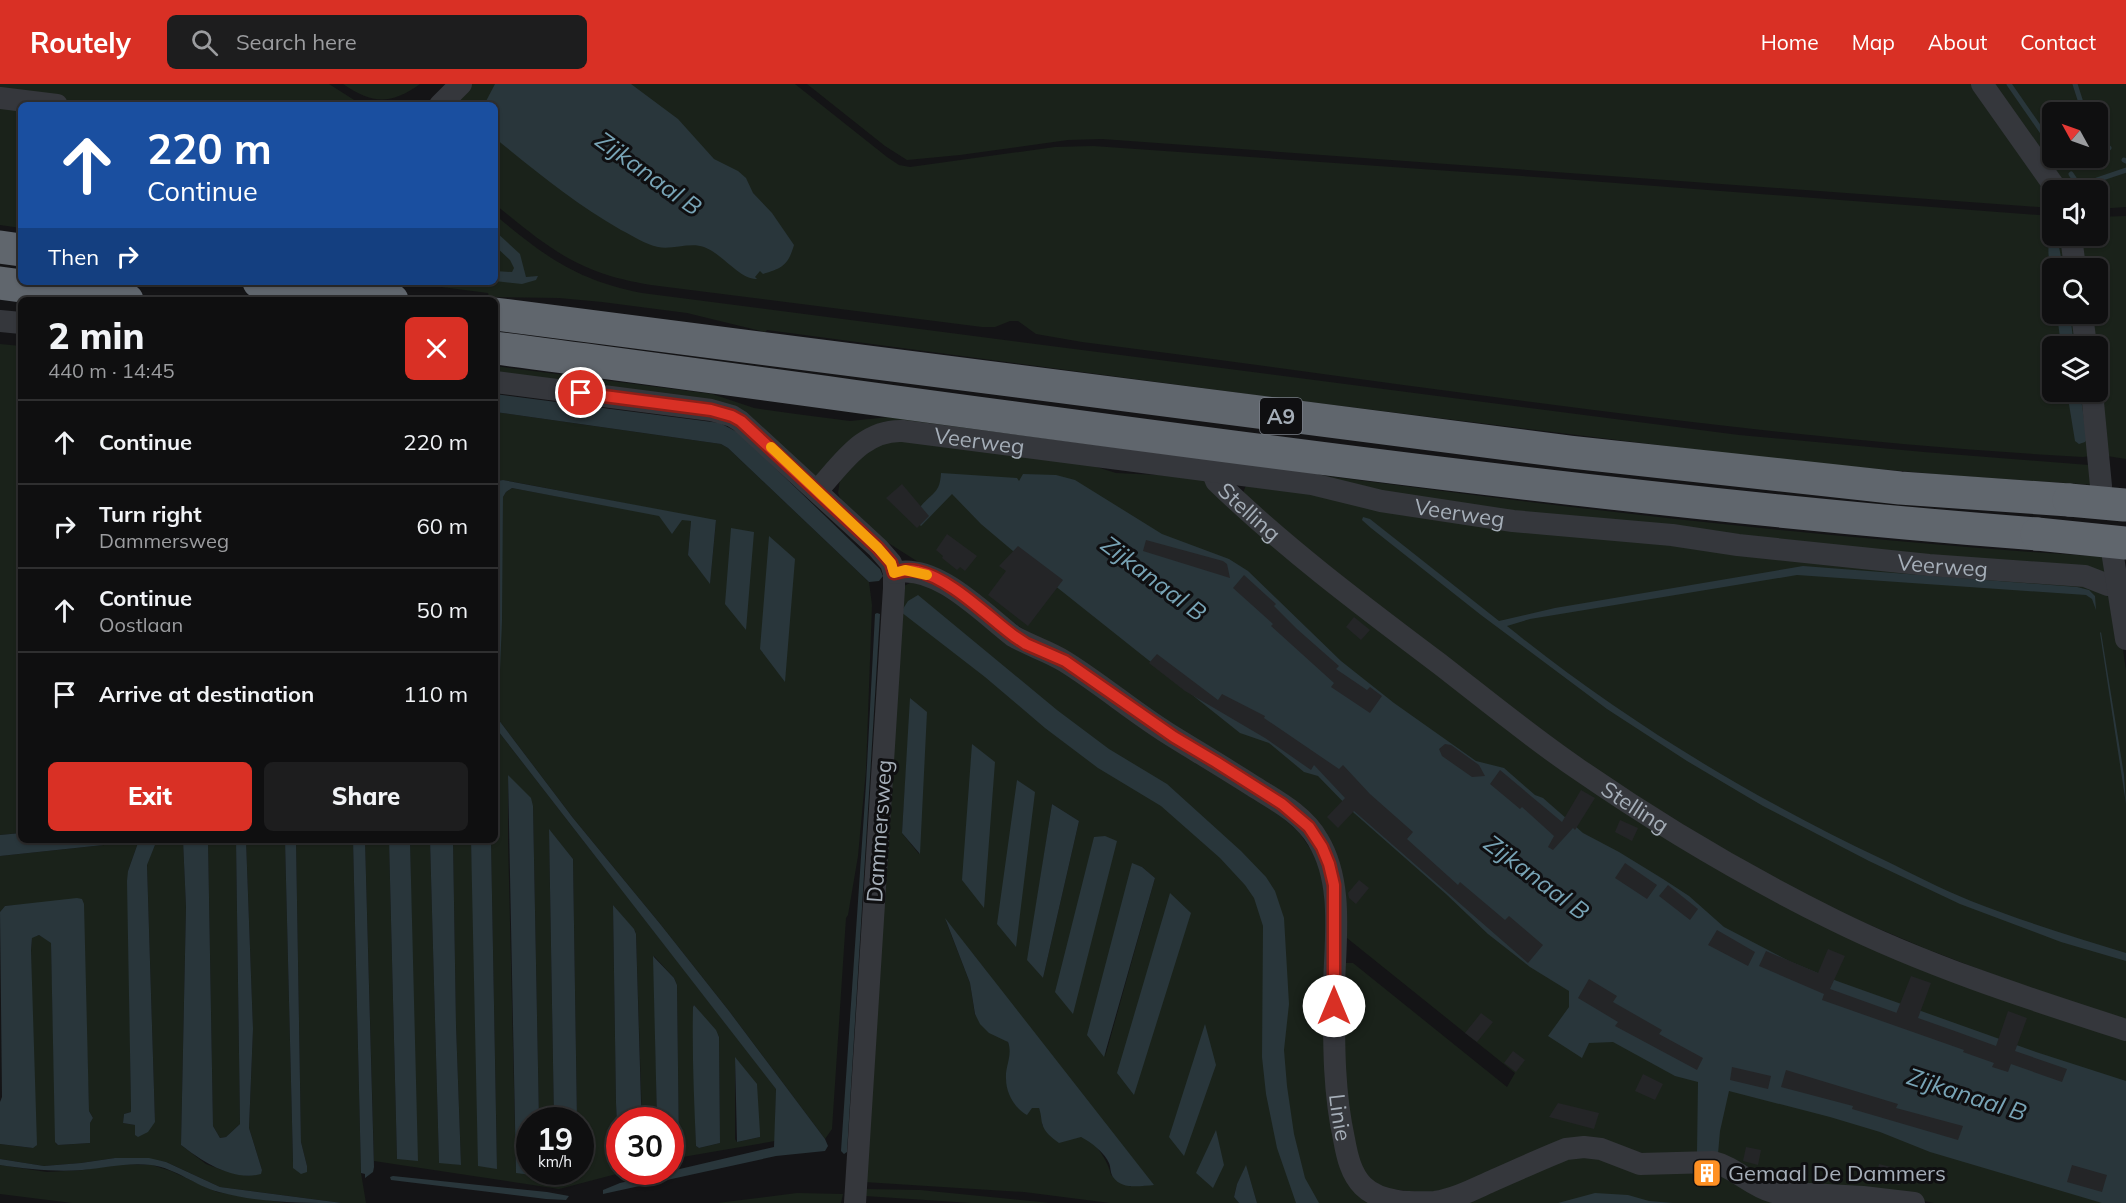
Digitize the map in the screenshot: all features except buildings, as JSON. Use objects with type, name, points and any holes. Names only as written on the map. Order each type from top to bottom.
[{"type":"highway","points":[[0,247],[18,250]]},
{"type":"highway","points":[[0,283],[105,297]]},
{"type":"highway","points":[[281,285],[370,297]]},
{"type":"highway","name":"A9","points":[[498,314],[1570,453],[1900,488],[2069,500],[2117,499]]},
{"type":"highway","name":"A9","points":[[498,348],[1534,485],[1863,520],[2037,534],[2119,550]]},
{"type":"street","points":[[443,102],[461,84]]},
{"type":"street","points":[[1982,84],[2049,180]]},
{"type":"street","points":[[0,98],[33,102]]},
{"type":"street","points":[[0,321],[18,323]]},
{"type":"street","points":[[498,382],[711,410],[732,416],[757,436],[886,555],[894,573]]},
{"type":"street","points":[[2094,402],[2117,499]]},
{"type":"street","name":"Veerweg","points":[[817,491],[863,443],[879,433],[893,430],[1312,484],[1381,501],[1513,521],[1672,535],[1738,545],[1929,565],[2085,576],[2103,583],[2122,586]]},
{"type":"street","name":"Stelling","points":[[1213,473],[1216,481],[1260,521],[1383,621],[1559,756],[1660,822],[1756,879],[1879,940],[1975,980],[2126,1030]]},
{"type":"street","points":[[2119,550],[2126,639]]},
{"type":"street","name":"Linie","points":[[894,573],[905,570],[918,571],[939,581],[1026,644],[1065,661],[1174,737],[1282,804],[1302,821],[1319,841],[1329,864],[1335,894],[1334,1054],[1337,1104],[1350,1164],[1358,1180],[1367,1190],[1394,1201],[1415,1203],[1443,1200],[1455,1197],[1566,1149],[1584,1147],[1610,1151],[1640,1164],[1713,1162],[1759,1187],[1773,1191],[1914,1203]]},
{"type":"street","name":"Dammersweg","points":[[855,1203],[894,573]]},
{"type":"shaded area","points":[[0,84],[329,84],[357,102],[79,102],[0,93]]},
{"type":"shaded area","points":[[343,84],[420,84],[400,96],[382,99],[363,95]]},
{"type":"shaded area","points":[[469,84],[795,84],[887,157],[899,165],[910,167],[1055,147],[1093,146],[2042,215],[2042,246],[2066,246],[2068,258],[2042,258],[2042,324],[2077,324],[2079,336],[2042,336],[2042,402],[2087,402],[2091,456],[1957,449],[1707,424],[1082,342],[1036,334],[1018,321],[1010,321],[995,327],[982,327],[633,282],[610,276],[570,259],[534,236],[498,206],[498,102],[452,102]]},
{"type":"shaded area","points":[[807,84],[1972,84],[2042,184],[2042,207],[1102,139],[1068,140],[907,160],[885,146]]},
{"type":"shaded area","points":[[1992,84],[2126,84],[2126,207],[2108,208],[2108,180],[2058,180],[2050,168],[2108,168],[2108,102],[2042,102],[2042,157]]},
{"type":"shaded area","points":[[0,104],[18,107],[18,228],[0,225]]},
{"type":"shaded area","points":[[2126,216],[2126,459],[2107,456],[2099,402],[2108,402],[2108,336],[2091,336],[2089,324],[2108,324],[2108,258],[2079,258],[2078,246],[2108,246],[2108,217]]},
{"type":"shaded area","points":[[498,217],[547,255],[580,274],[619,288],[642,293],[1739,435],[2089,465],[2095,485],[1789,461],[1293,400],[767,330],[765,332],[687,313],[602,302],[559,298],[489,297],[488,293],[426,285],[498,285]]},
{"type":"shaded area","points":[[0,344],[18,346],[18,833],[0,835]]},
{"type":"shaded area","points":[[498,366],[712,394],[754,408],[796,414],[850,421],[889,417],[1497,498],[1802,532],[2107,557],[2109,573],[1565,519],[898,425],[815,478],[745,419],[498,378]]},
{"type":"shaded area","points":[[498,412],[721,444],[728,448],[869,582],[872,605],[866,770],[858,856],[846,918],[832,1129],[825,1139],[729,1011],[573,818],[498,719],[503,497],[506,492],[512,488],[691,521],[688,555],[710,583],[716,521],[498,481]]},
{"type":"shaded area","points":[[881,438],[1087,464],[1116,473],[1202,477],[1718,861],[2126,1033],[2126,1203],[1934,1203],[1904,1197],[1776,1188],[1671,1159],[1609,1146],[1446,1195],[1370,1187],[1346,1129],[1343,963],[1353,963],[1507,1087],[1515,1073],[1342,934],[1327,845],[1061,653],[890,544],[861,521],[841,500],[838,493],[840,480]]},
{"type":"shaded area","points":[[1247,483],[2064,579],[2106,593],[2117,620],[2126,670],[2126,1026],[1813,905],[1526,727],[1242,495]]},
{"type":"shaded area","points":[[918,579],[1228,779],[1299,832],[1315,856],[1325,885],[1335,1123],[1383,1203],[1257,1203],[1246,1166],[1237,1184],[1234,1197],[1239,1203],[1110,1203],[1024,1192],[864,1182],[904,586]],"holes":[[[911,698],[919,854],[902,833]],[[1052,804],[1079,821],[1043,978],[1028,960]],[[1132,864],[1142,867],[1155,878],[1105,1057]],[[946,921],[987,972],[1131,1187],[1111,1175],[1104,1158],[1091,1142],[1079,1137],[1066,1139],[1042,1125],[1042,1114],[1039,1108],[1032,1108],[1006,1081],[1011,1050],[1008,1042],[975,1015],[970,983]]]},
{"type":"shaded area","points":[[498,731],[776,1088],[775,1141],[684,1157],[684,1107],[678,1107],[677,985],[674,978],[654,956],[657,1107],[642,1107],[636,934],[613,905],[616,1107],[606,1107],[606,1177],[594,1180],[594,1107],[577,1107],[573,859],[549,830],[554,1107],[539,1107],[533,806],[508,775],[516,1182],[374,1161],[365,843],[389,843],[397,1159],[413,1019],[410,843],[430,843],[439,1162],[461,1165],[453,843],[471,843],[475,943],[497,1168],[491,843],[498,843]],"holes":[[[694,1005],[719,1036],[720,1143],[699,1148],[696,1146]],[[735,1058],[760,1137],[737,1142],[735,1139]]]},
{"type":"shaded area","points":[[138,843],[128,871],[131,1112],[124,1114],[123,1123],[135,1125],[135,1135],[155,1122],[147,864],[156,843],[183,843],[186,907],[181,1145],[206,1164],[248,1176],[262,1170],[249,1128],[253,1029],[246,843],[285,843],[293,1162],[307,1166],[301,1142],[296,843],[353,843],[361,1173],[366,1203],[342,1203],[220,1187],[166,1162],[115,1158],[44,1166],[0,1159],[0,1144],[33,1148],[32,937],[39,935],[51,942],[56,1144],[90,1143],[90,1123],[93,1118],[89,1111],[82,899],[5,906],[0,912],[0,856]]},
{"type":"shaded area","points":[[208,843],[236,843],[240,1124],[226,1137],[220,1138],[213,1126]]},
{"type":"shaded area","points":[[1573,1152],[1729,1173],[1884,1203],[1453,1203]]},
{"type":"shaded area","points":[[119,1164],[152,1165],[217,1192],[285,1203],[72,1203],[0,1194],[0,1165],[47,1172],[83,1170]]},
{"type":"shaded area","points":[[533,1185],[574,1185],[559,1189]]},
{"type":"shaded area","points":[[864,1189],[920,1190],[1050,1203],[971,1203],[865,1196]]},
{"type":"shaded area","points":[[797,1193],[843,1194],[841,1203],[717,1203]]},
{"type":"water","name":"Zijkanaal B","points":[[495,84],[631,84],[678,119],[714,159],[738,171],[746,178],[753,193],[772,213],[794,245],[787,261],[775,270],[763,274],[760,271],[755,277],[757,279],[751,278],[704,247],[693,245],[658,247],[621,230],[572,198],[498,140],[498,102],[486,102]]},
{"type":"water","points":[[498,234],[520,254],[526,277],[538,276],[536,280],[522,284],[498,281],[498,271],[512,272],[514,268],[510,260],[498,249]]},
{"type":"water","points":[[2049,246],[2059,246],[2061,258],[2049,258]]},
{"type":"water","points":[[2058,324],[2071,324],[2073,336],[2060,336]]},
{"type":"water","points":[[498,394],[720,423],[739,433],[880,569],[883,576],[879,581],[869,582],[728,448],[721,444],[498,412]]},
{"type":"water","points":[[2069,402],[2081,402],[2087,439],[2079,444],[2075,441]]},
{"type":"water","name":"Zijkanaal B","points":[[941,473],[1017,478],[1019,481],[1023,474],[1056,475],[1075,480],[1162,534],[1229,559],[1248,571],[1341,661],[1394,703],[1476,761],[1504,768],[1583,833],[1619,852],[1689,896],[1724,927],[1789,961],[1837,981],[2036,1052],[2126,1081],[2126,1203],[2102,1203],[1930,1152],[1880,1132],[1729,1091],[1720,1131],[1718,1154],[1697,1153],[1698,1082],[1675,1076],[1613,1042],[1589,1043],[1582,1058],[1548,1036],[1569,1007],[1569,991],[1530,967],[1488,934],[1354,813],[1318,776],[1304,772],[1269,743],[1240,733],[1044,577],[981,524],[952,494],[921,526],[913,519],[921,506],[937,489]]},
{"type":"water","points":[[498,481],[716,520],[710,584],[688,555],[691,521],[682,520],[672,534],[659,516],[512,488],[506,492],[503,497],[498,719]]},
{"type":"water","points":[[1363,517],[1370,519],[1499,621],[1555,608],[1803,566],[2077,587],[2089,590],[2095,596],[2096,610],[2092,599],[2086,595],[1797,575],[1530,619],[1507,626],[1641,724],[1736,783],[1785,810],[1834,836],[1971,901],[2126,953],[2126,961],[2061,942],[1960,904],[1869,861],[1763,806],[1687,761],[1607,709],[1481,615],[1371,528],[1362,520]]},
{"type":"water","points":[[731,528],[754,532],[746,630],[725,604]]},
{"type":"water","points":[[769,536],[795,559],[785,682],[760,649]]},
{"type":"water","points":[[918,595],[1057,710],[1109,749],[1167,784],[1241,851],[1266,877],[1275,891],[1284,918],[1289,1004],[1284,1050],[1294,1134],[1305,1178],[1319,1203],[1296,1203],[1277,1148],[1266,1094],[1262,1057],[1263,926],[1254,898],[1220,858],[1161,806],[1098,768],[901,612],[908,601]]},
{"type":"water","points":[[875,614],[880,614],[847,1152],[844,1154],[841,1151]]},
{"type":"water","points":[[2100,633],[2124,775],[2126,804]]},
{"type":"water","points":[[910,698],[927,712],[920,854],[902,833]]},
{"type":"water","points":[[498,719],[573,818],[729,1011],[828,1146],[825,1151],[776,1156],[684,1176],[684,1168],[774,1147],[776,1089],[498,731]]},
{"type":"water","points":[[972,744],[995,762],[984,908],[962,880]]},
{"type":"water","points":[[508,775],[531,798],[533,806],[539,1107],[516,1107],[516,1173]]},
{"type":"water","points":[[1017,780],[1035,792],[1016,947],[997,924]]},
{"type":"water","points":[[1052,804],[1079,821],[1043,978],[1027,960]]},
{"type":"water","points":[[549,829],[573,859],[577,1107],[554,1107]]},
{"type":"water","points":[[18,833],[18,843],[114,843],[0,856],[0,835]]},
{"type":"water","points":[[1105,836],[1117,841],[1073,1014],[1055,992],[1094,837]]},
{"type":"water","points":[[138,843],[156,843],[147,865],[155,1122],[148,1132],[138,1137],[135,1135],[135,1125],[123,1123],[124,1114],[131,1112],[128,871]]},
{"type":"water","points":[[183,843],[208,843],[213,1126],[220,1138],[226,1137],[240,1124],[236,843],[246,843],[253,1029],[249,1128],[262,1170],[261,1174],[250,1176],[229,1173],[208,1163],[181,1145],[186,907]]},
{"type":"water","points":[[285,843],[296,843],[301,1142],[307,1172],[301,1174],[293,1168]]},
{"type":"water","points":[[353,843],[365,843],[374,1167],[373,1172],[365,1178],[365,1174],[361,1173]]},
{"type":"water","points":[[389,843],[410,843],[418,1161],[397,1159]]},
{"type":"water","points":[[430,843],[453,843],[461,1165],[439,1163]]},
{"type":"water","points":[[471,843],[491,843],[497,1169],[478,1166]]},
{"type":"water","points":[[1132,863],[1142,867],[1155,878],[1104,1057],[1087,1035]]},
{"type":"water","points":[[1170,893],[1191,913],[1134,1095],[1117,1073]]},
{"type":"water","points":[[82,899],[84,904],[89,1111],[93,1118],[90,1123],[90,1143],[58,1145],[55,1142],[51,943],[39,935],[32,938],[31,950],[37,1145],[33,1148],[0,1144],[2,1097],[0,912],[5,906]]},
{"type":"water","points":[[613,905],[636,934],[642,1107],[616,1107]]},
{"type":"water","points":[[945,918],[1154,1185],[1126,1186],[1121,1184],[1113,1177],[1104,1155],[1093,1145],[1081,1137],[1059,1143],[1045,1129],[1039,1108],[1032,1108],[1027,1115],[1015,1105],[1006,1084],[1010,1051],[1008,1042],[989,1033],[980,1024],[975,1014],[970,983]]},
{"type":"water","points":[[653,956],[674,978],[677,985],[678,1107],[657,1107]]},
{"type":"water","points":[[694,1005],[716,1030],[719,1037],[720,1143],[699,1148],[696,1146],[694,1093]]},
{"type":"water","points":[[1205,1024],[1216,1065],[1184,1156],[1169,1137]]},
{"type":"water","points":[[735,1057],[757,1084],[760,1133],[760,1137],[737,1142]]},
{"type":"water","points":[[1216,1130],[1224,1165],[1213,1188],[1196,1173]]},
{"type":"water","points":[[115,1158],[149,1158],[166,1162],[220,1187],[342,1203],[280,1202],[234,1196],[210,1189],[169,1170],[142,1164],[61,1171],[0,1165],[0,1159],[44,1166]]},
{"type":"water","points":[[1246,1165],[1257,1203],[1239,1203],[1234,1197]]},
{"type":"water","points":[[390,1177],[569,1196],[566,1200],[546,1199],[391,1180]]},
{"type":"water","points":[[615,1185],[644,1185],[603,1194],[603,1190]]},
{"type":"water","points":[[1595,1193],[1628,1195],[1649,1201],[1673,1203],[1558,1203]]},
{"type":"waterway","points":[[2009,84],[2042,132]]},
{"type":"waterway","points":[[2075,84],[2081,102]]},
{"type":"waterway","points":[[2071,174],[2079,186],[2126,170]]},
{"type":"slow traffic","points":[[771,447],[886,555],[894,573],[905,570],[918,571],[927,575]]},
{"type":"place","name":"Gemaal De Dammers","points":[[1707,1173]]},
{"type":"route","points":[[581,393],[711,410],[741,421],[886,555],[894,573],[905,570],[918,571],[939,581],[1026,644],[1065,661],[1174,737],[1296,815],[1319,841],[1332,875],[1335,894],[1334,1006]]}]
